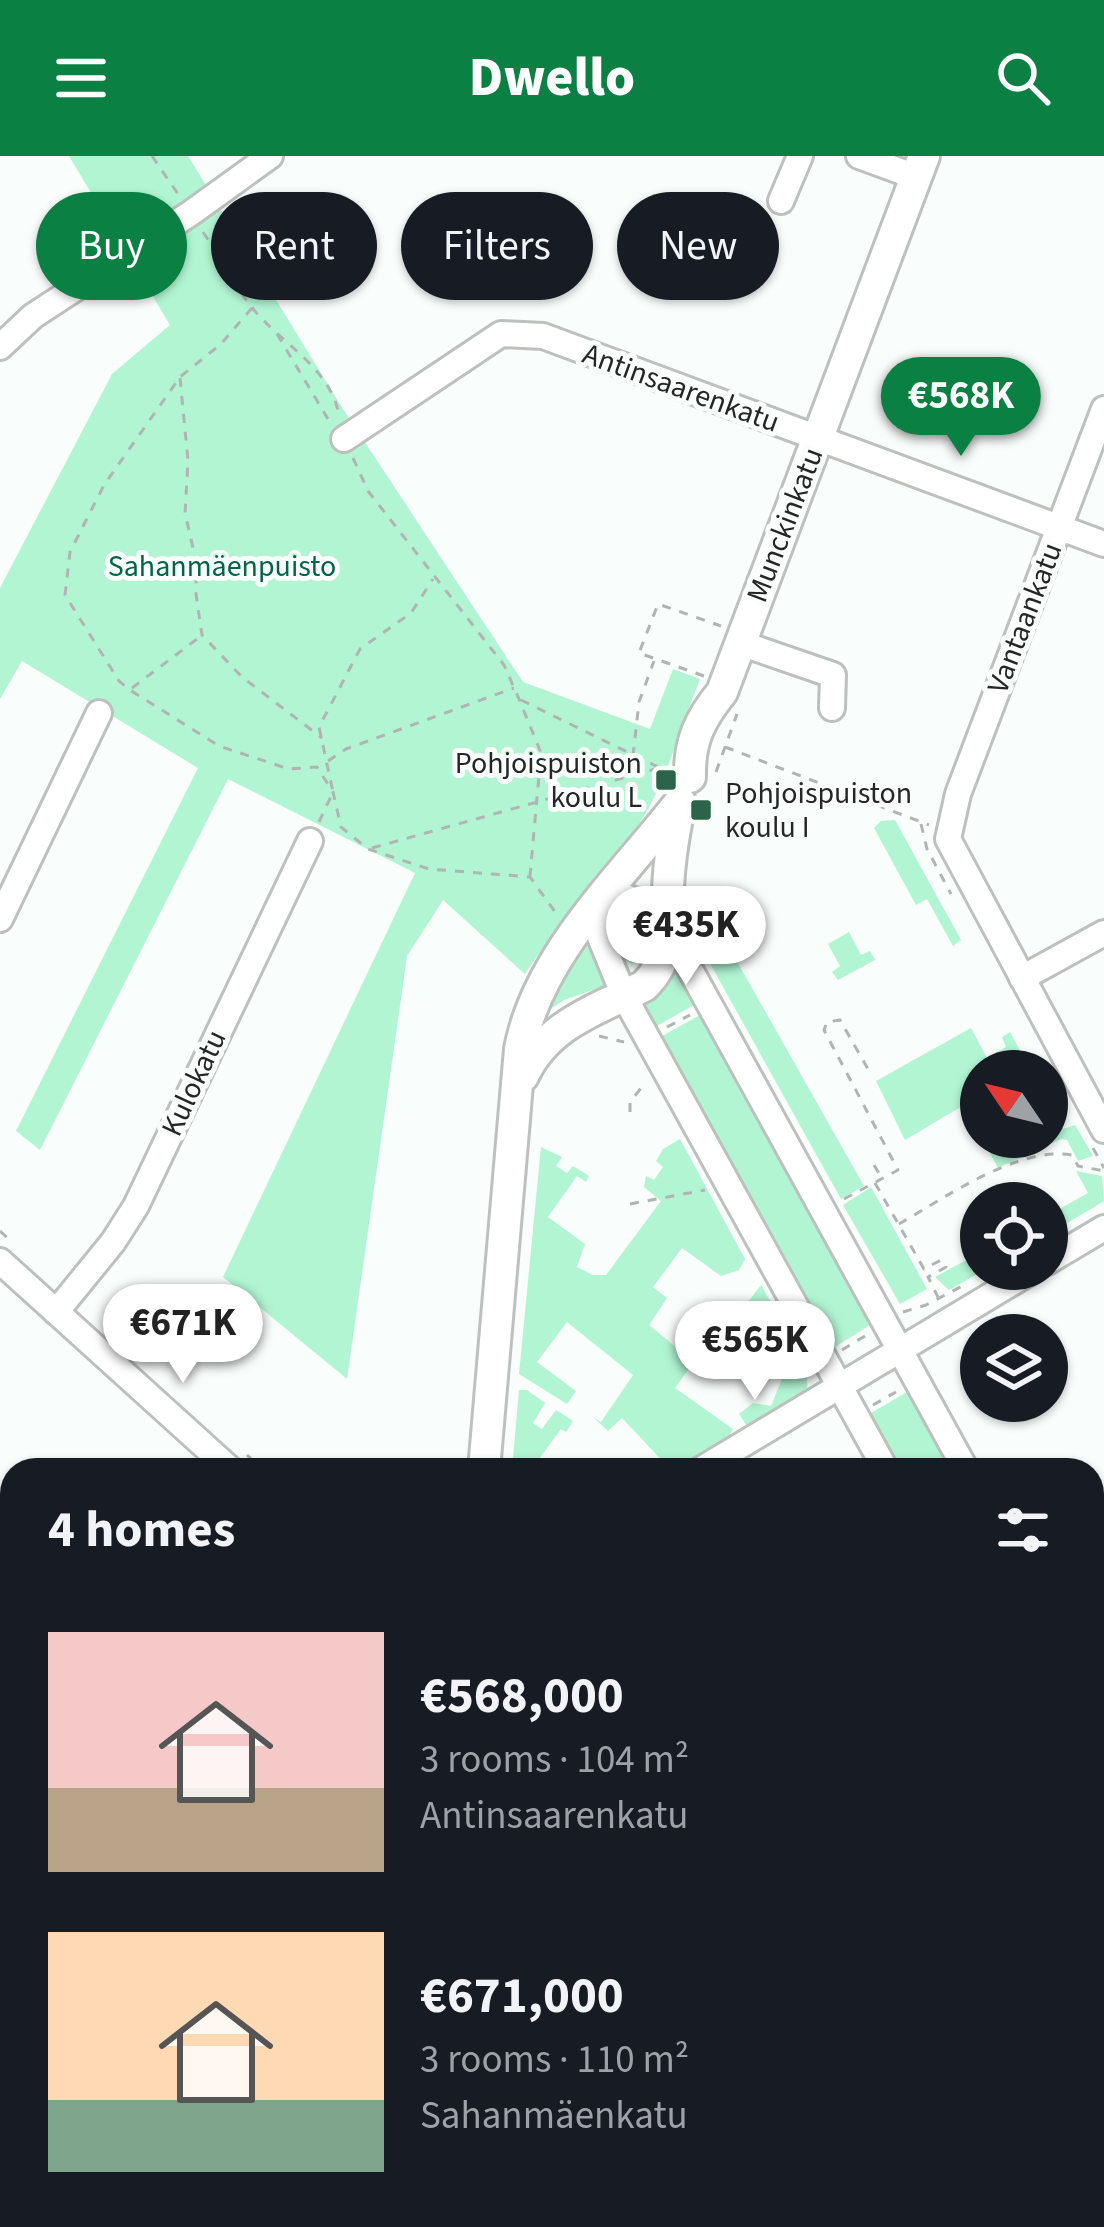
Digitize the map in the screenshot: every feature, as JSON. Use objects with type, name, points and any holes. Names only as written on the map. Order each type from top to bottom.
[{"type":"main road","name":"Munckinkatu","points":[[485,1458],[526,1015],[537,989],[720,744],[722,692],[732,635],[819,438],[920,167]]},
{"type":"main road","name":"Munckinkatu","points":[[518,1087],[540,1045],[556,1030],[655,975],[670,934],[671,849],[687,784],[689,751],[701,717],[722,692]]},
{"type":"street","points":[[0,347],[33,316],[191,214],[270,156]]},
{"type":"street","points":[[781,201],[800,156]]},
{"type":"street","points":[[859,156],[920,167]]},
{"type":"street","name":"Antinsaarenkatu","points":[[344,439],[501,334],[543,336],[1104,544]]},
{"type":"street","name":"Vantaankatu","points":[[948,827],[1104,409]]},
{"type":"street","points":[[732,635],[833,675],[832,708]]},
{"type":"street","points":[[0,919],[99,713]]},
{"type":"street","points":[[948,827],[951,850],[1104,1130]]},
{"type":"street","name":"Kulokatu","points":[[56,1312],[136,1206],[310,841]]},
{"type":"street","points":[[879,1458],[624,996],[600,937],[604,898],[650,907],[670,934],[959,1458]]},
{"type":"street","points":[[1022,978],[1104,933]]},
{"type":"street","points":[[1068,1249],[1104,1228]]},
{"type":"street","points":[[0,1262],[218,1458]]},
{"type":"street","points":[[721,1458],[1001,1290]]},
{"type":"path","points":[[152,156],[252,308],[318,372],[337,402],[344,439]]},
{"type":"path","points":[[252,308],[221,344],[180,377],[104,485],[70,551],[65,595],[119,681],[130,690],[219,746],[289,770],[317,767],[333,792]]},
{"type":"path","points":[[273,328],[344,439],[368,491],[504,665],[541,753],[530,878],[564,926]]},
{"type":"path","points":[[180,377],[188,461],[185,513],[196,561],[202,635],[242,677],[322,738]]},
{"type":"path","points":[[434,578],[411,613],[360,650],[319,727],[341,827],[368,849],[429,869],[530,878]]},
{"type":"path","points":[[519,699],[687,784],[720,744],[722,692],[639,653],[658,604],[732,635]]},
{"type":"path","points":[[130,690],[202,635]]},
{"type":"path","points":[[631,776],[639,702],[655,659]]},
{"type":"path","points":[[326,762],[346,749],[514,688]]},
{"type":"path","points":[[720,744],[921,824],[948,827]]},
{"type":"path","points":[[368,849],[659,768]]},
{"type":"path","points":[[310,841],[333,792]]},
{"type":"path","points":[[593,1036],[634,1046],[708,1003]]},
{"type":"path","points":[[837,1203],[898,1170],[835,1054],[824,1030],[827,1022],[840,1020],[872,1076]]},
{"type":"path","points":[[630,1112],[630,1102],[650,1076]]},
{"type":"path","points":[[898,1224],[976,1180],[1048,1151],[1072,1155],[1078,1166],[1104,1171]]},
{"type":"path","points":[[874,1165],[882,1178]]},
{"type":"path","points":[[875,1182],[924,1269],[941,1260],[946,1268],[928,1277],[939,1298]]},
{"type":"path","points":[[630,1204],[712,1189]]},
{"type":"path","points":[[855,1414],[916,1380]]},
{"type":"green space","name":"Sahanmäenpuisto","points":[[69,156],[188,156],[211,194],[211,300],[276,300],[523,682],[650,729],[673,669],[700,679],[648,809],[525,974],[443,900],[407,956],[347,1379],[223,1277],[415,873],[228,779],[40,1150],[16,1131],[198,768],[22,661],[0,699],[0,588],[112,374],[170,325],[155,300],[187,300],[187,192],[91,192]]},
{"type":"green space","points":[[895,820],[961,940],[953,946],[927,899],[916,905],[874,828],[881,821]]},
{"type":"green space","points":[[713,919],[864,1186],[841,1199],[692,931]]},
{"type":"green space","points":[[635,923],[649,929],[655,943],[649,957],[635,963],[621,957],[615,943],[621,929]]},
{"type":"green space","points":[[590,930],[594,957],[607,985],[564,1000],[540,1016]]},
{"type":"green space","points":[[849,932],[861,955],[870,951],[875,960],[838,980],[832,972],[840,966],[828,944]]},
{"type":"green space","points":[[673,967],[694,1005],[657,1026],[642,1000]]},
{"type":"green space","points":[[700,1015],[870,1325],[835,1347],[662,1036]]},
{"type":"green space","points":[[971,1028],[983,1050],[960,1050],[960,1107],[905,1140],[876,1081]]},
{"type":"green space","points":[[1010,1032],[1020,1050],[1001,1050],[1006,1047],[1002,1037]]},
{"type":"green space","points":[[1075,1125],[1093,1156],[1078,1161],[1068,1142],[1068,1127]]},
{"type":"green space","points":[[680,1139],[745,1259],[739,1270],[721,1276],[682,1248],[653,1287],[667,1298],[649,1325],[677,1348],[691,1332],[706,1345],[675,1388],[733,1429],[723,1445],[696,1458],[660,1458],[622,1418],[608,1431],[593,1417],[601,1422],[633,1375],[567,1322],[537,1362],[576,1391],[567,1404],[519,1374],[541,1147],[562,1157],[556,1166],[567,1173],[573,1166],[589,1176],[586,1182],[577,1176],[548,1217],[585,1244],[577,1267],[593,1275],[606,1275],[661,1201],[644,1187],[646,1176],[654,1180],[663,1167],[656,1161],[663,1149]]},
{"type":"green space","points":[[993,1158],[1020,1158],[998,1168]]},
{"type":"green space","points":[[1076,1171],[1102,1176],[1104,1201],[1068,1222],[1068,1204],[1088,1193]]},
{"type":"green space","points":[[871,1187],[927,1289],[900,1304],[843,1205]]},
{"type":"green space","points":[[960,1263],[960,1284],[949,1290],[935,1277]]},
{"type":"green space","points":[[761,1285],[799,1354],[806,1394],[747,1426],[739,1414],[753,1403],[771,1406],[784,1374],[732,1334],[725,1343],[719,1339]]},
{"type":"green space","points":[[519,1390],[545,1403],[533,1423],[542,1429],[556,1410],[573,1421],[540,1458],[513,1458]]},
{"type":"green space","points":[[907,1392],[943,1458],[895,1458],[871,1413]]},
{"type":"place","name":"Pohjoispuiston koulu L","points":[[666,780]]},
{"type":"place","name":"Pohjoispuiston koulu I","points":[[701,810]]}]
